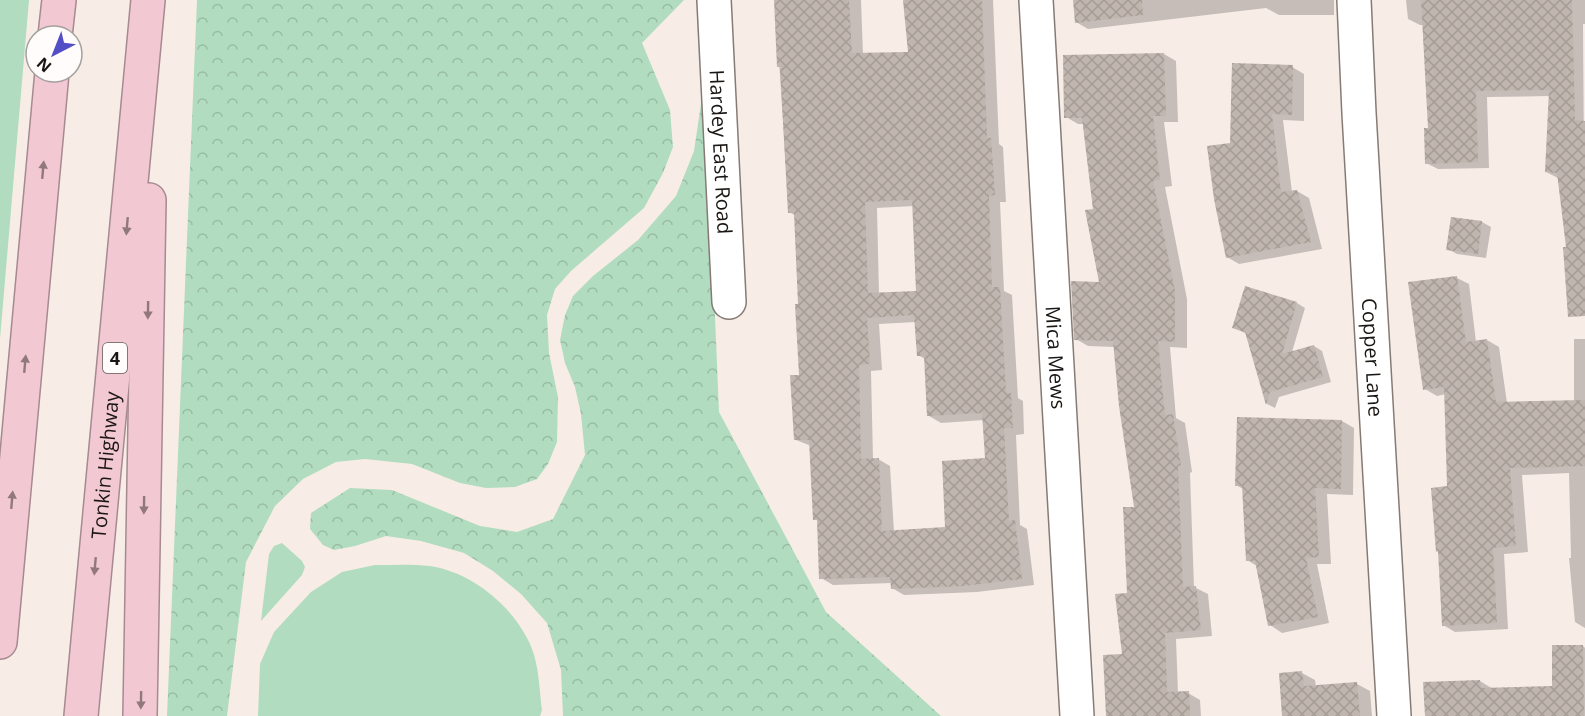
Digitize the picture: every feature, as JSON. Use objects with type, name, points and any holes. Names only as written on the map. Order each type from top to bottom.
[{"type":"highway","points":[[56,24],[58,0]]},
{"type":"highway","points":[[140,716],[150,0]]},
{"type":"highway","name":"Tonkin Highway","points":[[81,716],[150,0]]},
{"type":"highway","points":[[0,642],[51,84]]},
{"type":"street","name":"Hardey East Road","points":[[714,0],[729,302]]},
{"type":"street","name":"Mica Mews","points":[[1036,0],[1077,716]]},
{"type":"street","name":"Copper Lane","points":[[1354,0],[1394,716]]},
{"type":"green space","points":[[0,0],[29,0],[27,24],[24,24],[24,58],[0,339]]},
{"type":"green space","points":[[197,0],[684,0],[642,43],[670,110],[673,147],[663,173],[644,208],[571,271],[555,289],[547,315],[549,353],[558,397],[557,442],[548,464],[537,479],[515,487],[486,488],[460,483],[412,464],[365,459],[336,462],[303,479],[275,506],[246,562],[227,716],[167,716]]},
{"type":"green space","points":[[705,77],[719,412],[826,612],[941,716],[563,716],[561,670],[547,623],[521,594],[493,571],[464,553],[421,541],[386,536],[334,550],[323,545],[310,529],[311,513],[350,488],[392,490],[480,526],[517,532],[553,519],[585,455],[581,414],[560,340],[565,315],[573,296],[593,276],[638,240],[676,196],[694,151]]},
{"type":"green space","points":[[282,543],[302,561],[305,567],[302,575],[261,621],[269,554],[274,546]]},
{"type":"green space","points":[[375,565],[423,565],[445,569],[474,582],[499,601],[519,625],[531,646],[539,682],[542,710],[540,716],[258,716],[260,664],[274,632],[311,592],[342,572]]},
{"type":"building","points":[[774,0],[849,0],[852,53],[908,52],[903,0],[982,0],[987,138],[991,138],[995,195],[989,196],[992,287],[1000,287],[1006,393],[1011,393],[1013,428],[1004,428],[1009,521],[1015,520],[1022,579],[964,586],[891,589],[890,577],[819,579],[817,520],[813,520],[809,440],[794,440],[790,375],[799,375],[795,304],[798,304],[794,213],[788,213],[780,67],[777,67]],"holes":[[[912,200],[916,291],[868,293],[865,202]],[[914,315],[917,356],[924,356],[927,416],[982,413],[985,458],[942,461],[945,527],[882,531],[879,458],[861,459],[859,365],[870,364],[867,318]]]},
{"type":"building","points":[[1073,0],[1142,0],[1143,15],[1075,23]]},
{"type":"building","points":[[1421,0],[1572,0],[1575,120],[1585,121],[1585,316],[1568,317],[1563,247],[1566,247],[1557,173],[1545,172],[1549,90],[1476,91],[1478,162],[1425,164],[1424,128],[1428,128]]},
{"type":"building","points":[[1164,53],[1166,116],[1153,116],[1160,180],[1153,181],[1175,291],[1175,342],[1158,341],[1165,415],[1173,414],[1181,466],[1178,466],[1183,587],[1196,586],[1201,630],[1165,633],[1167,692],[1189,691],[1190,716],[1106,716],[1103,655],[1122,654],[1115,594],[1127,593],[1123,507],[1134,507],[1119,406],[1113,341],[1074,340],[1071,281],[1099,282],[1085,210],[1093,209],[1082,118],[1064,118],[1063,55]]},
{"type":"building","points":[[1232,63],[1293,65],[1292,115],[1272,114],[1281,192],[1297,190],[1311,242],[1226,258],[1214,199],[1207,146],[1230,143]]},
{"type":"building","points":[[1451,217],[1482,221],[1478,254],[1446,250]]},
{"type":"building","points":[[1457,276],[1466,342],[1487,339],[1496,402],[1585,400],[1585,466],[1510,468],[1516,546],[1493,548],[1497,623],[1442,626],[1438,551],[1436,552],[1431,488],[1447,486],[1444,387],[1423,390],[1408,282]]},
{"type":"building","points":[[1245,286],[1297,302],[1282,354],[1314,345],[1323,377],[1270,392],[1266,405],[1245,332],[1232,328]]},
{"type":"building","points":[[1237,417],[1342,420],[1341,489],[1315,488],[1319,557],[1306,558],[1318,617],[1268,626],[1255,561],[1246,561],[1242,486],[1235,486]]},
{"type":"building","points":[[1552,645],[1583,645],[1584,716],[1425,716],[1423,682],[1480,680],[1481,688],[1552,686]]},
{"type":"building","points":[[1302,671],[1304,686],[1357,682],[1360,716],[1282,716],[1279,673]]}]
